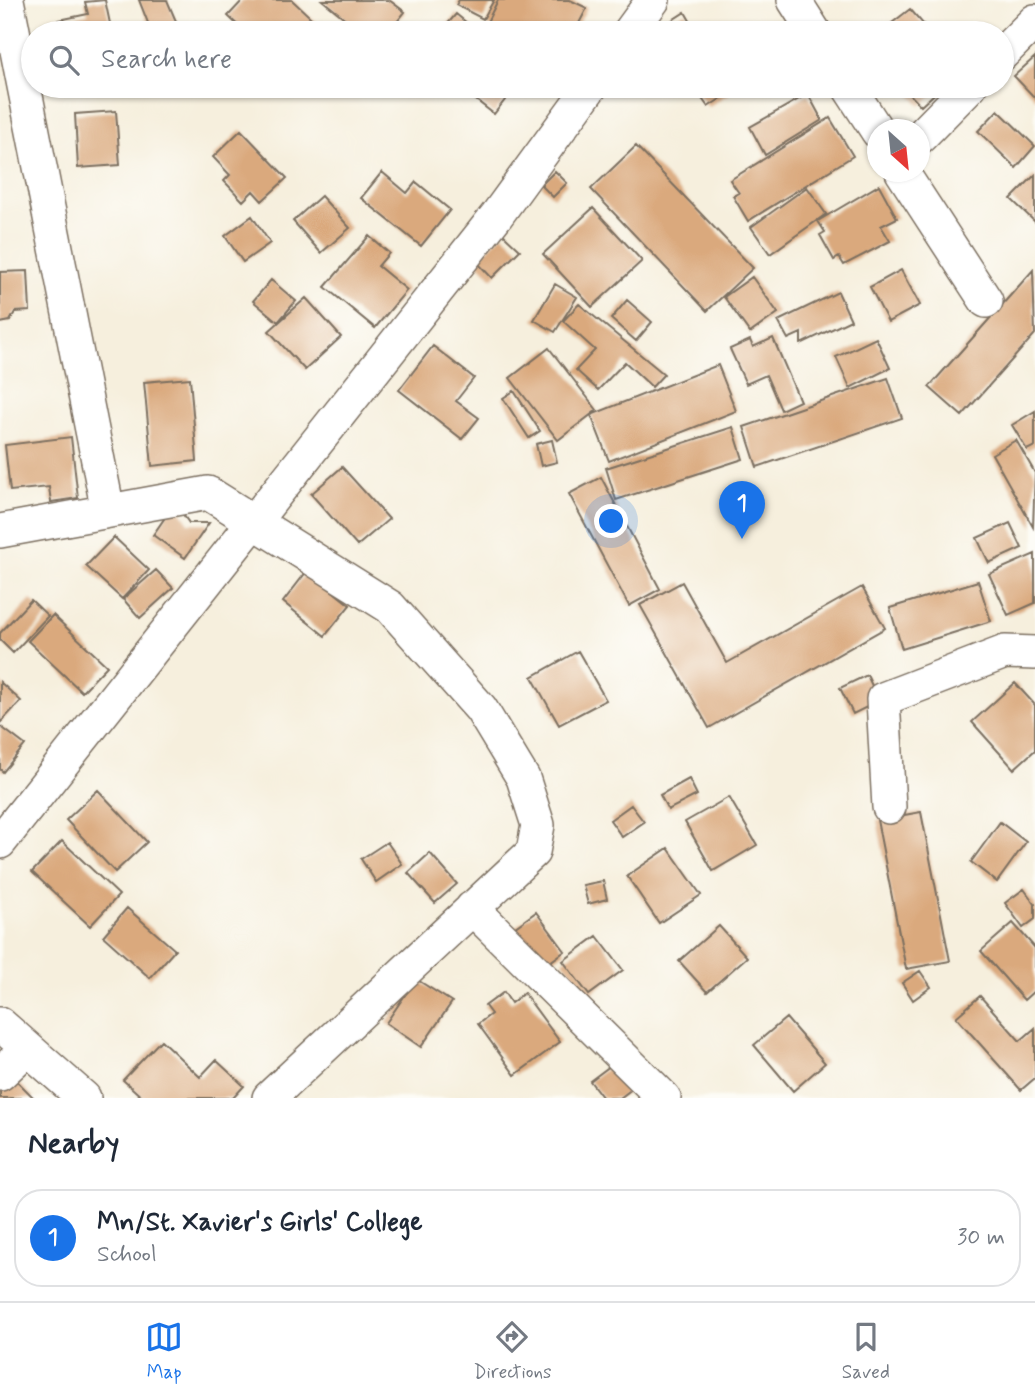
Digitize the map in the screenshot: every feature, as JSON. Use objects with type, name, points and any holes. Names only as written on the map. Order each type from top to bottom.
[{"type":"street","points":[[7,0],[21,71]]},
{"type":"street","points":[[638,21],[653,0]]},
{"type":"street","points":[[794,0],[807,21]]},
{"type":"street","points":[[1014,42],[1035,21]]},
{"type":"street","points":[[26,98],[108,511]]},
{"type":"street","points":[[0,842],[497,215],[582,98]]},
{"type":"street","points":[[856,98],[869,119]]},
{"type":"street","points":[[930,126],[958,98]]},
{"type":"street","points":[[909,182],[986,301]]},
{"type":"street","points":[[0,531],[208,494],[390,607],[481,709],[523,778],[538,825],[533,852],[269,1098]]},
{"type":"street","points":[[889,807],[883,699],[1005,652],[1035,653]]},
{"type":"street","points":[[471,908],[664,1098]]},
{"type":"street","points":[[0,1024],[84,1098]]},
{"type":"street","points":[[0,1074],[27,1049]]},
{"type":"building","points":[[105,0],[109,21],[59,21],[88,14],[85,2]]},
{"type":"building","points":[[139,0],[167,0],[176,21],[147,21]]},
{"type":"building","points":[[243,0],[292,0],[314,21],[233,21],[228,16]]},
{"type":"building","points":[[322,0],[389,0],[405,12],[398,21],[348,21]]},
{"type":"building","points":[[459,0],[494,0],[483,19],[456,5]]},
{"type":"building","points":[[498,0],[570,0],[587,8],[580,21],[488,21]]},
{"type":"building","points":[[910,9],[921,21],[895,21]]},
{"type":"building","points":[[685,12],[690,21],[671,21]]},
{"type":"building","points":[[456,14],[464,21],[450,21]]},
{"type":"building","points":[[1035,57],[1035,98],[1014,76]]},
{"type":"building","points":[[473,98],[507,98],[494,114]]},
{"type":"building","points":[[702,98],[722,98],[708,107]]},
{"type":"building","points":[[801,98],[810,98],[822,120],[765,155],[750,127]]},
{"type":"building","points":[[913,98],[930,98],[921,106]]},
{"type":"building","points":[[998,110],[1035,146],[1016,168],[978,131]]},
{"type":"building","points":[[116,111],[120,165],[78,168],[75,114]]},
{"type":"building","points":[[830,118],[853,156],[748,221],[733,196],[739,193],[730,180]]},
{"type":"building","points":[[241,130],[287,178],[262,201],[253,191],[243,201],[224,181],[230,175],[213,157]]},
{"type":"building","points":[[636,146],[753,268],[707,311],[591,189]]},
{"type":"building","points":[[555,171],[567,183],[553,197],[541,185]]},
{"type":"building","points":[[382,172],[407,193],[416,182],[450,210],[421,246],[361,198]]},
{"type":"building","points":[[1035,175],[1035,222],[1011,199]]},
{"type":"building","points":[[879,185],[897,218],[881,226],[890,241],[844,265],[839,257],[834,260],[820,235],[825,232],[818,221]]},
{"type":"building","points":[[807,187],[826,214],[770,254],[751,227]]},
{"type":"building","points":[[321,196],[350,228],[321,253],[293,221]]},
{"type":"building","points":[[593,208],[642,261],[592,307],[543,254]]},
{"type":"building","points":[[252,216],[270,243],[243,262],[225,236]]},
{"type":"building","points":[[503,234],[520,250],[492,278],[476,261]]},
{"type":"building","points":[[369,236],[389,253],[378,266],[407,290],[375,328],[325,287]]},
{"type":"building","points":[[901,270],[920,305],[888,322],[870,287]]},
{"type":"building","points":[[1033,270],[1035,334],[962,416],[929,387]]},
{"type":"building","points":[[28,271],[30,311],[15,312],[10,321],[0,323],[0,272]]},
{"type":"building","points":[[752,277],[778,313],[750,333],[724,297]]},
{"type":"building","points":[[271,280],[296,301],[278,322],[253,301]]},
{"type":"building","points":[[555,284],[577,297],[555,332],[534,320]]},
{"type":"building","points":[[838,292],[851,320],[801,344],[801,333],[788,339],[778,321]]},
{"type":"building","points":[[306,298],[341,337],[305,370],[269,331]]},
{"type":"building","points":[[627,300],[652,322],[636,341],[611,319]]},
{"type":"building","points":[[579,304],[664,374],[652,387],[625,362],[598,390],[576,370],[595,350],[563,321]]},
{"type":"building","points":[[773,338],[800,401],[781,410],[766,375],[746,384],[730,349],[750,340],[753,347]]},
{"type":"building","points":[[876,338],[890,368],[850,388],[836,357]]},
{"type":"building","points":[[433,346],[474,378],[456,401],[479,418],[462,439],[399,390]]},
{"type":"building","points":[[549,348],[597,410],[558,440],[510,378]]},
{"type":"building","points":[[718,365],[736,411],[609,461],[591,415]]},
{"type":"building","points":[[190,378],[197,461],[152,466],[144,382]]},
{"type":"building","points":[[888,378],[902,418],[757,467],[744,427]]},
{"type":"building","points":[[514,391],[540,431],[529,438],[503,398]]},
{"type":"building","points":[[1035,411],[1035,446],[1027,450],[1012,425]]},
{"type":"building","points":[[733,427],[743,459],[616,500],[606,468]]},
{"type":"building","points":[[71,437],[78,498],[51,502],[49,487],[10,491],[5,445]]},
{"type":"building","points":[[552,440],[557,462],[541,466],[536,444]]},
{"type":"building","points":[[1016,440],[1035,473],[1033,527],[992,454]]},
{"type":"building","points":[[342,467],[389,519],[357,546],[311,494]]},
{"type":"building","points":[[601,477],[660,589],[629,606],[569,494]]},
{"type":"building","points":[[175,503],[189,523],[209,523],[185,558],[153,535]]},
{"type":"building","points":[[1010,523],[1022,548],[989,563],[977,538]]},
{"type":"building","points":[[114,537],[149,570],[122,599],[86,566]]},
{"type":"building","points":[[1035,554],[1035,603],[1008,615],[989,574]]},
{"type":"building","points":[[156,570],[173,588],[140,618],[123,599]]},
{"type":"building","points":[[307,571],[350,605],[325,636],[283,602]]},
{"type":"building","points":[[978,581],[991,621],[902,649],[890,608]]},
{"type":"building","points":[[682,582],[727,663],[862,587],[885,628],[709,728],[640,605]]},
{"type":"building","points":[[31,600],[48,616],[13,653],[0,640],[0,633]]},
{"type":"building","points":[[53,615],[107,666],[82,692],[28,641]]},
{"type":"building","points":[[578,651],[606,700],[559,725],[532,677]]},
{"type":"building","points":[[867,675],[879,701],[853,714],[840,688]]},
{"type":"building","points":[[0,682],[21,701],[0,723]]},
{"type":"building","points":[[1015,683],[1035,705],[1035,750],[1014,769],[972,722]]},
{"type":"building","points":[[0,726],[25,745],[3,772],[0,769]]},
{"type":"building","points":[[689,779],[697,795],[668,810],[660,795]]},
{"type":"building","points":[[98,790],[147,842],[115,872],[66,820]]},
{"type":"building","points":[[729,797],[757,845],[713,871],[685,822]]},
{"type":"building","points":[[631,805],[644,822],[622,837],[610,820]]},
{"type":"building","points":[[921,812],[950,961],[906,969],[877,820]]},
{"type":"building","points":[[1000,822],[1026,842],[997,882],[971,862]]},
{"type":"building","points":[[62,841],[119,895],[90,926],[32,872]]},
{"type":"building","points":[[387,842],[402,864],[376,882],[361,859]]},
{"type":"building","points":[[668,848],[701,895],[659,923],[627,876]]},
{"type":"building","points":[[430,853],[457,884],[435,903],[408,873]]},
{"type":"building","points":[[603,881],[607,899],[588,904],[583,885]]},
{"type":"building","points":[[1024,889],[1035,904],[1035,919],[1023,928],[1005,903]]},
{"type":"building","points":[[127,908],[175,950],[150,978],[103,936]]},
{"type":"building","points":[[536,912],[565,951],[543,967],[514,928]]},
{"type":"building","points":[[1013,923],[1035,948],[1035,990],[1024,1000],[981,951]]},
{"type":"building","points":[[719,926],[747,957],[707,992],[679,961]]},
{"type":"building","points":[[597,936],[623,970],[589,995],[563,961]]},
{"type":"building","points":[[920,971],[931,987],[913,1000],[902,983]]},
{"type":"building","points":[[416,979],[452,1002],[421,1047],[386,1023]]},
{"type":"building","points":[[504,992],[511,1003],[524,993],[560,1042],[515,1075],[478,1024],[491,1014],[485,1006]]},
{"type":"building","points":[[980,996],[1020,1041],[1035,1028],[1035,1078],[1021,1090],[956,1017]]},
{"type":"building","points":[[786,1018],[825,1063],[793,1091],[754,1045]]},
{"type":"building","points":[[161,1040],[200,1077],[216,1060],[244,1086],[233,1098],[143,1098],[123,1080]]},
{"type":"building","points":[[618,1060],[637,1085],[620,1098],[603,1098],[590,1081]]},
{"type":"building","points":[[13,1077],[34,1098],[0,1098],[0,1090]]},
{"type":"place","name":"Mn/St. Xavier's Girls' College","points":[[742,539]]}]
